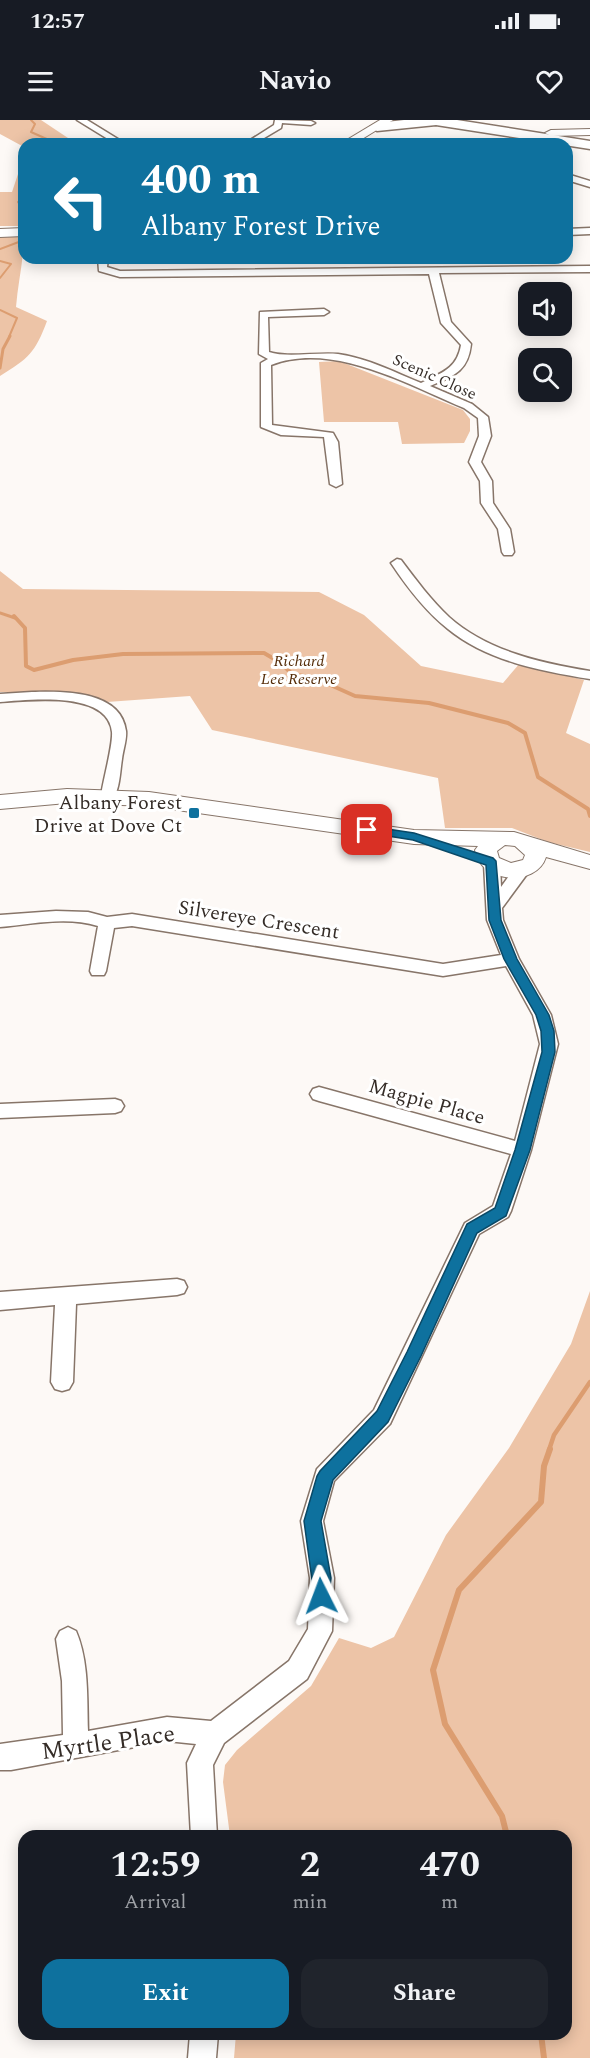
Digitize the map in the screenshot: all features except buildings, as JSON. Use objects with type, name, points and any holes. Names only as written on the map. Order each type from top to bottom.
[{"type":"highway","points":[[377,124],[433,121],[466,123],[551,133],[570,138]]},
{"type":"highway","points":[[466,123],[558,138]]},
{"type":"highway","points":[[573,139],[589,143]]},
{"type":"highway","points":[[573,140],[589,143]]},
{"type":"street","points":[[81,120],[112,138]]},
{"type":"street","points":[[259,138],[278,126],[279,121],[311,123]]},
{"type":"street","points":[[355,138],[377,124]]},
{"type":"street","points":[[573,179],[590,184]]},
{"type":"street","points":[[573,232],[590,231]]},
{"type":"street","points":[[102,264],[102,269],[120,274],[590,269]]},
{"type":"street","points":[[365,264],[367,271]]},
{"type":"street","points":[[422,386],[450,373],[464,359],[466,344],[446,323],[433,270]]},
{"type":"street","points":[[324,312],[281,312],[263,315],[264,354],[271,360],[267,427],[275,431],[318,431],[329,435],[332,442],[336,484]]},
{"type":"street","name":"Scenic Close","points":[[271,360],[341,357],[359,361],[468,406],[483,417],[485,436],[475,462],[486,481],[487,503],[504,529],[508,552]]},
{"type":"street","points":[[397,563],[429,605],[462,634],[509,656],[590,675]]},
{"type":"street","points":[[0,698],[26,696],[85,699],[99,703],[112,713],[118,722],[119,732],[108,796]]},
{"type":"street","points":[[0,802],[68,796],[108,796],[203,805],[414,837],[515,839],[528,859]]},
{"type":"street","points":[[414,837],[490,862],[507,870],[528,859],[590,863]]},
{"type":"street","points":[[204,1830],[200,1763],[215,1734],[298,1670],[320,1630],[322,1578],[312,1521],[326,1476],[382,1417],[414,1356],[472,1228],[501,1211],[522,1150],[549,1044],[543,1015],[511,959],[495,920],[490,862],[486,849],[490,843],[499,839]]},
{"type":"street","points":[[495,906],[528,859]]},
{"type":"street","name":"Silvereye Crescent","points":[[0,921],[72,916],[93,918],[107,924],[132,920],[443,970],[511,959]]},
{"type":"street","points":[[98,970],[107,924]]},
{"type":"street","name":"Magpie Place","points":[[319,1094],[522,1150]]},
{"type":"street","points":[[0,1111],[115,1106]]},
{"type":"street","points":[[0,1301],[177,1287]]},
{"type":"street","points":[[62,1382],[66,1296]]},
{"type":"street","points":[[68,1639],[74,1681],[76,1745]]},
{"type":"street","name":"Myrtle Place","points":[[0,1757],[11,1757],[167,1729],[215,1734]]},
{"type":"street","points":[[202,2058],[204,2040]]},
{"type":"green space","points":[[0,120],[41,120],[68,138],[18,138],[18,144],[0,134]]},
{"type":"green space","points":[[18,174],[18,226],[0,226],[0,192],[12,192]]},
{"type":"green space","points":[[18,234],[18,264],[21,264],[16,307],[47,321],[39,341],[30,354],[0,376],[0,235]]},
{"type":"green space","points":[[339,361],[463,410],[470,419],[470,431],[464,443],[402,444],[398,422],[324,422],[319,362]]},
{"type":"green space","name":"Richard Lee Reserve","points":[[0,571],[23,589],[319,592],[364,615],[421,666],[503,683],[520,663],[584,680],[566,733],[590,744],[590,852],[548,842],[512,828],[445,828],[438,778],[212,730],[190,696],[107,702],[90,696],[53,692],[0,692]]},
{"type":"green space","points":[[590,1291],[590,2058],[234,2058],[236,2040],[572,2040],[572,1830],[229,1830],[223,1782],[225,1765],[237,1750],[311,1686],[339,1638],[371,1648],[394,1637],[446,1535],[509,1448],[571,1344]]},
{"type":"waterway","points":[[31,120],[35,124],[31,132],[44,138]]},
{"type":"waterway","points":[[0,249],[18,242]]},
{"type":"waterway","points":[[0,261],[11,264],[0,278]]},
{"type":"waterway","points":[[0,310],[17,318],[9,337]]},
{"type":"waterway","points":[[0,368],[3,349],[10,336]]},
{"type":"waterway","points":[[0,613],[15,618]]},
{"type":"waterway","points":[[14,616],[25,628],[26,666],[34,670],[73,660],[123,654],[264,653],[281,663],[292,674],[315,678],[355,696],[429,703],[508,723],[525,733],[538,777],[588,809],[590,816]]},
{"type":"waterway","points":[[549,1450],[554,1435],[590,1382]]},
{"type":"waterway","points":[[506,1830],[502,1816],[445,1724],[433,1670],[459,1590],[541,1502],[544,1466],[550,1449]]},
{"type":"waterway","points":[[542,2040],[544,2058]]},
{"type":"place","name":"Albany Forest Drive at Dove Ct","points":[[194,813]]},
{"type":"route","points":[[321,1596],[322,1578],[312,1521],[326,1476],[382,1417],[414,1356],[454,1263],[472,1228],[501,1211],[522,1150],[549,1044],[543,1015],[511,959],[495,920],[492,864],[414,837],[367,830]]}]
